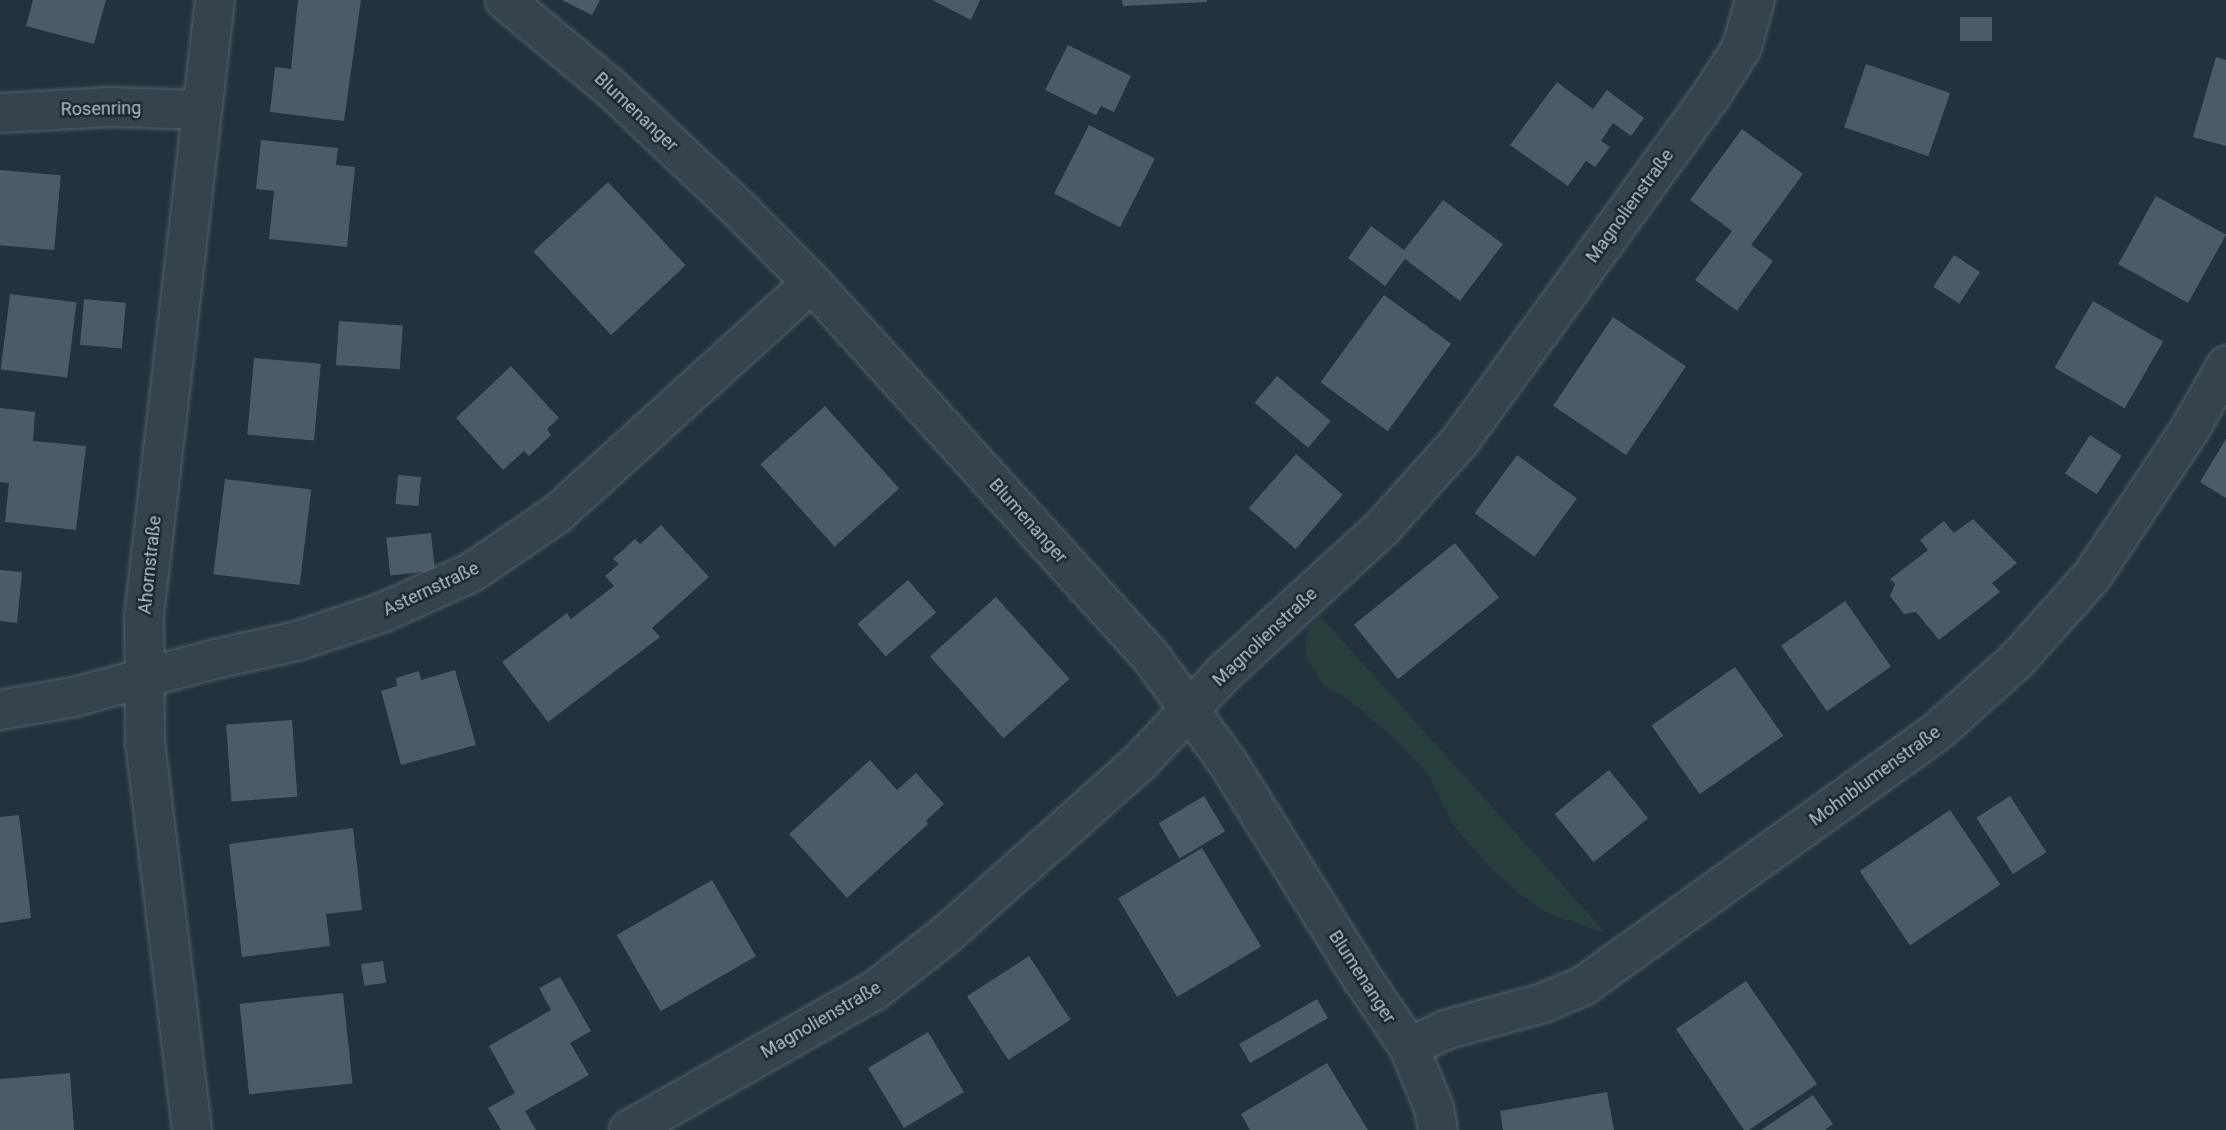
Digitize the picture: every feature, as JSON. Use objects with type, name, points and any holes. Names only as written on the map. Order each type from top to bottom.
[{"type":"street","name":"Ahornstraße","points":[[192,1130],[145,744],[144,616],[215,0]]},
{"type":"street","name":"Blumenanger","points":[[505,0],[612,89],[812,283],[1151,657],[1191,710],[1409,1047],[1434,1108],[1438,1130]]},
{"type":"street","name":"Magnolienstraße","points":[[629,1130],[874,991],[1008,882],[1141,761],[1225,672],[1383,527],[1460,441],[1714,90],[1742,47],[1755,0]]},
{"type":"street","name":"Rosenring","points":[[0,113],[111,107],[202,110]]},
{"type":"street","name":"Asternstraße","points":[[0,710],[143,679],[211,660],[297,641],[384,612],[472,572],[556,514],[812,283]]},
{"type":"street","name":"Mohnblumenstraße","points":[[1409,1047],[1445,1030],[1543,1003],[1583,986],[1939,730],[2016,661],[2092,576],[2190,429],[2226,366]]},
{"type":"green space","points":[[1319,615],[1606,933],[1547,913],[1518,893],[1488,865],[1453,825],[1427,773],[1391,735],[1345,697],[1324,686],[1307,658],[1305,642],[1308,628]]},
{"type":"building","points":[[33,0],[106,0],[94,44],[26,26]]},
{"type":"building","points":[[298,0],[361,0],[344,121],[270,112],[275,67],[291,69]]},
{"type":"building","points":[[562,0],[600,0],[592,15]]},
{"type":"building","points":[[932,0],[980,0],[971,20]]},
{"type":"building","points":[[1122,0],[1207,0],[1207,2],[1123,6]]},
{"type":"building","points":[[1960,17],[1992,17],[1992,41],[1960,41]]},
{"type":"building","points":[[1068,45],[1131,76],[1114,112],[1101,106],[1096,115],[1045,90]]},
{"type":"building","points":[[2216,57],[2226,60],[2226,146],[2193,137]]},
{"type":"building","points":[[1866,64],[1950,93],[1928,156],[1844,127]]},
{"type":"building","points":[[1557,82],[1593,109],[1607,90],[1644,118],[1631,136],[1613,123],[1601,141],[1610,147],[1595,167],[1586,161],[1568,186],[1510,145]]},
{"type":"building","points":[[1089,125],[1155,159],[1120,227],[1054,194]]},
{"type":"building","points":[[1742,129],[1803,174],[1751,245],[1773,261],[1737,311],[1695,280],[1732,231],[1690,200]]},
{"type":"building","points":[[261,140],[338,148],[336,165],[355,167],[347,247],[269,239],[274,191],[256,189]]},
{"type":"building","points":[[0,170],[61,175],[54,250],[0,245]]},
{"type":"building","points":[[608,182],[686,265],[611,335],[533,252]]},
{"type":"building","points":[[2156,196],[2226,235],[2188,303],[2118,264]]},
{"type":"building","points":[[1443,200],[1503,244],[1460,301],[1405,259],[1385,286],[1348,258],[1371,226],[1404,250]]},
{"type":"building","points":[[1954,255],[1980,272],[1959,304],[1933,287]]},
{"type":"building","points":[[10,294],[77,302],[67,378],[1,369]]},
{"type":"building","points":[[1384,295],[1451,344],[1388,431],[1321,382]]},
{"type":"building","points":[[84,299],[126,303],[122,348],[80,345]]},
{"type":"building","points":[[2093,301],[2163,342],[2125,408],[2054,368]]},
{"type":"building","points":[[1613,317],[1686,366],[1626,455],[1553,406]]},
{"type":"building","points":[[339,321],[403,325],[400,369],[336,365]]},
{"type":"building","points":[[254,358],[321,364],[314,441],[247,435]]},
{"type":"building","points":[[511,366],[559,418],[547,429],[551,435],[529,456],[524,451],[503,470],[456,418]]},
{"type":"building","points":[[1277,376],[1331,421],[1308,448],[1255,403]]},
{"type":"building","points":[[825,406],[899,488],[835,547],[760,464]]},
{"type":"building","points":[[0,408],[35,412],[33,441],[86,446],[76,530],[5,522],[9,483],[0,482]]},
{"type":"building","points":[[2090,435],[2122,456],[2097,494],[2065,474]]},
{"type":"building","points":[[2226,439],[2226,498],[2200,482]]},
{"type":"building","points":[[1296,454],[1343,495],[1296,549],[1249,508]]},
{"type":"building","points":[[1517,455],[1577,498],[1535,557],[1475,513]]},
{"type":"building","points":[[398,475],[421,477],[418,506],[395,504]]},
{"type":"building","points":[[225,479],[311,490],[300,585],[213,574]]},
{"type":"building","points":[[1973,519],[2017,563],[1992,583],[2000,592],[1939,640],[1916,612],[1904,614],[1890,596],[1895,584],[1890,579],[1928,550],[1920,540],[1944,521],[1954,533]]},
{"type":"building","points":[[661,525],[709,577],[652,628],[660,637],[548,722],[502,662],[567,613],[571,619],[614,586],[605,576],[619,564],[613,559],[635,539],[640,544]]},
{"type":"building","points":[[431,533],[435,571],[390,575],[386,538]]},
{"type":"building","points":[[1455,543],[1499,597],[1398,679],[1354,625]]},
{"type":"building","points":[[0,570],[22,572],[17,623],[0,621]]},
{"type":"building","points":[[908,580],[936,612],[886,656],[857,624]]},
{"type":"building","points":[[996,597],[1070,679],[1003,738],[930,657]]},
{"type":"building","points":[[1845,601],[1891,667],[1827,711],[1781,646]]},
{"type":"building","points":[[1735,667],[1783,736],[1700,794],[1651,726]]},
{"type":"building","points":[[455,670],[476,745],[401,765],[381,691],[397,686],[396,678],[419,671],[421,680]]},
{"type":"building","points":[[292,720],[297,797],[232,801],[226,725]]},
{"type":"building","points":[[870,760],[897,790],[916,773],[944,804],[926,821],[928,824],[847,898],[789,834]]},
{"type":"building","points":[[1609,770],[1648,818],[1594,862],[1555,814]]},
{"type":"building","points":[[1204,796],[1225,831],[1180,858],[1159,823]]},
{"type":"building","points":[[2010,796],[2046,852],[2013,874],[1976,818]]},
{"type":"building","points":[[1950,810],[2000,885],[1910,946],[1860,871]]},
{"type":"building","points":[[19,815],[31,918],[0,923],[0,817]]},
{"type":"building","points":[[353,828],[362,910],[326,914],[330,946],[242,957],[229,844]]},
{"type":"building","points":[[1202,848],[1261,947],[1177,997],[1118,898]]},
{"type":"building","points":[[712,880],[756,956],[661,1011],[617,935]]},
{"type":"building","points":[[1029,956],[1070,1020],[1008,1060],[967,996]]},
{"type":"building","points":[[383,961],[386,983],[364,986],[361,964]]},
{"type":"building","points":[[560,977],[591,1031],[570,1043],[589,1075],[525,1111],[536,1130],[501,1130],[488,1108],[515,1093],[489,1046],[551,1010],[539,988]]},
{"type":"building","points":[[1746,981],[1817,1084],[1749,1130],[1744,1130],[1676,1029]]},
{"type":"building","points":[[343,993],[353,1084],[249,1094],[240,1004]]},
{"type":"building","points":[[1317,999],[1328,1018],[1250,1063],[1239,1044]]},
{"type":"building","points":[[928,1032],[964,1092],[904,1128],[868,1068]]},
{"type":"building","points":[[1327,1063],[1368,1130],[1250,1130],[1241,1114]]},
{"type":"building","points":[[70,1073],[74,1130],[0,1130],[0,1079]]},
{"type":"building","points":[[1607,1092],[1614,1130],[1503,1130],[1500,1111]]},
{"type":"building","points":[[1813,1095],[1833,1124],[1825,1130],[1761,1130]]}]
